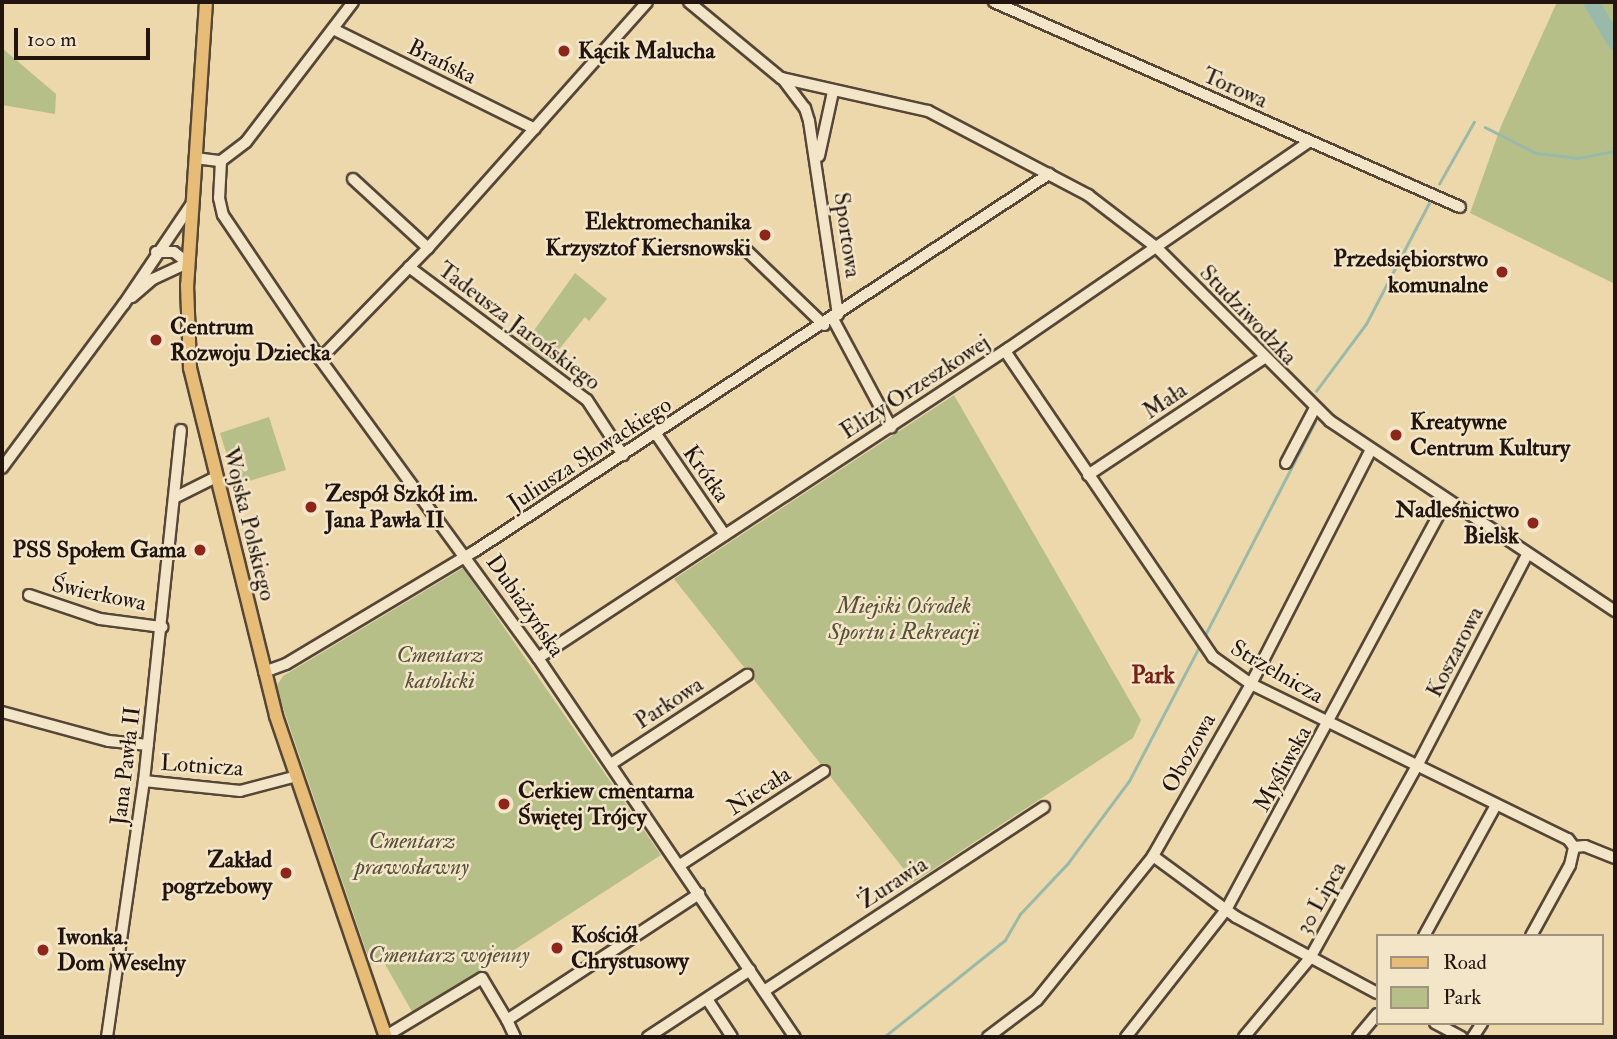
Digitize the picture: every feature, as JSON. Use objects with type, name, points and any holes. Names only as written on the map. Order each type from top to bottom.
[{"type":"main road","name":"Wojska Polskiego","points":[[206,2],[187,285],[190,368],[214,478],[264,672],[296,776],[386,1037]]},
{"type":"street","points":[[195,158],[221,161],[260,128],[353,2]]},
{"type":"street","points":[[320,359],[428,248],[647,2]]},
{"type":"street","name":"Sportowa","points":[[689,2],[781,78],[805,108],[818,160],[832,320],[891,426]]},
{"type":"street","name":"Torowa","points":[[994,2],[1460,207]]},
{"type":"street","name":"Brańska","points":[[333,29],[535,128]]},
{"type":"street","name":"Sportowa","points":[[781,78],[833,92],[818,160]]},
{"type":"street","name":"Studziwodzka","points":[[833,92],[928,111],[1049,174],[1119,216],[1157,248],[1315,408],[1446,501],[1615,611]]},
{"type":"street","name":"Elizy Orzeszkowej","points":[[538,658],[1005,351],[1309,142]]},
{"type":"street","name":"Dubiażyńska","points":[[221,161],[223,215],[320,359],[538,658],[795,1037]]},
{"type":"street","name":"Juliusza Słowackiego","points":[[264,672],[285,664],[466,556],[832,320],[1049,174]]},
{"type":"street","points":[[353,179],[428,248]]},
{"type":"street","points":[[2,468],[124,304],[156,252],[192,203]]},
{"type":"street","points":[[741,246],[832,320]]},
{"type":"street","points":[[124,304],[153,279],[188,263],[174,252],[156,252]]},
{"type":"street","name":"Tadeusza Jarońskiego","points":[[409,267],[587,400],[623,456]]},
{"type":"street","points":[[169,273],[187,285]]},
{"type":"street","name":"Strzelnicza","points":[[1005,351],[1201,644],[1251,684],[1568,839],[1574,847],[1585,846],[1615,858]]},
{"type":"street","name":"Mała","points":[[1088,475],[1264,358]]},
{"type":"street","points":[[1286,463],[1315,408]]},
{"type":"street","name":"Jana Pawła II","points":[[107,1037],[144,781],[181,430]]},
{"type":"street","name":"Krótka","points":[[656,434],[725,535]]},
{"type":"street","name":"Obozowa","points":[[988,1037],[1037,1000],[1153,856],[1251,684],[1371,450]]},
{"type":"street","points":[[176,497],[214,478]]},
{"type":"street","name":"Myśliwska","points":[[1126,1037],[1226,910],[1330,724],[1446,501]]},
{"type":"street","name":"Koszarowa","points":[[1417,766],[1527,555]]},
{"type":"street","name":"Świerkowa","points":[[29,595],[100,618],[162,627]]},
{"type":"street","name":"Parkowa","points":[[611,764],[747,675]]},
{"type":"street","points":[[2,712],[109,741],[148,745]]},
{"type":"street","name":"30 Lipca","points":[[1244,1037],[1310,958],[1417,766]]},
{"type":"street","name":"Niecała","points":[[680,865],[824,771]]},
{"type":"street","name":"Lotnicza","points":[[144,781],[240,791],[296,776]]},
{"type":"street","points":[[1425,934],[1496,805]]},
{"type":"street","name":"Żurawia","points":[[764,991],[1044,807]]},
{"type":"street","points":[[1532,934],[1570,865],[1574,847]]},
{"type":"street","points":[[1153,856],[1226,910],[1376,992]]},
{"type":"street","points":[[507,1020],[699,894]]},
{"type":"street","points":[[648,1037],[750,970]]},
{"type":"street","points":[[386,1037],[482,978],[515,1037]]},
{"type":"street","points":[[707,999],[732,1037]]},
{"type":"street","points":[[1358,1037],[1376,1015]]},
{"type":"street","points":[[1439,1025],[1461,1037]]},
{"type":"green space","points":[[1557,2],[1615,2],[1615,284],[1470,213],[1501,126]]},
{"type":"green space","points":[[2,48],[56,94],[55,114],[2,105]]},
{"type":"green space","points":[[575,273],[607,299],[589,321],[585,317],[549,362],[525,343]]},
{"type":"green space","name":"Miejski Ośrodek Sportu i Rekreacji","points":[[954,395],[1141,720],[1133,738],[914,882],[674,579]]},
{"type":"green space","points":[[269,417],[286,470],[236,485],[220,433]]},
{"type":"green space","points":[[463,568],[661,855],[414,1015],[382,959],[371,965],[276,687],[283,676]]},
{"type":"waterway","points":[[1591,2],[1615,42]]},
{"type":"waterway","points":[[1439,184],[1474,122]]},
{"type":"waterway","points":[[1485,127],[1536,153],[1578,158],[1615,151]]},
{"type":"waterway","points":[[1316,391],[1366,324],[1429,203]]},
{"type":"waterway","points":[[1205,635],[1315,422]]},
{"type":"waterway","points":[[884,1037],[1005,940],[1020,914],[1068,863],[1129,781],[1198,649]]},
{"type":"place","name":"Kącik Malucha","points":[[564,51]]},
{"type":"place","name":"Elektromechanika Krzysztof Kiersnowski","points":[[765,235]]},
{"type":"place","name":"Przedsiębiorstwo komunalne","points":[[1502,272]]},
{"type":"place","name":"Centrum Rozwoju Dziecka","points":[[156,340]]},
{"type":"place","name":"Kreatywne Centrum Kultury","points":[[1396,435]]},
{"type":"place","name":"Zespół Szkół im. Jana Pawła II","points":[[311,507]]},
{"type":"place","name":"Nadleśnictwo Bielsk","points":[[1533,523]]},
{"type":"place","name":"PSS Społem Gama","points":[[200,550]]},
{"type":"place","name":"Cerkiew cmentarna Świętej Trójcy","points":[[504,804]]},
{"type":"place","name":"Zakład pogrzebowy","points":[[286,873]]},
{"type":"place","name":"Kościół Chrystusowy","points":[[557,948]]},
{"type":"place","name":"Iwonka. Dom Weselny","points":[[43,950]]},
{"type":"district","name":"Park","points":[[1153,676]]},
{"type":"park label","name":"Cmentarz katolicki","points":[[440,668]]},
{"type":"park label","name":"Cmentarz prawosławny","points":[[412,854]]},
{"type":"park label","name":"Cmentarz wojenny","points":[[449,955]]}]
